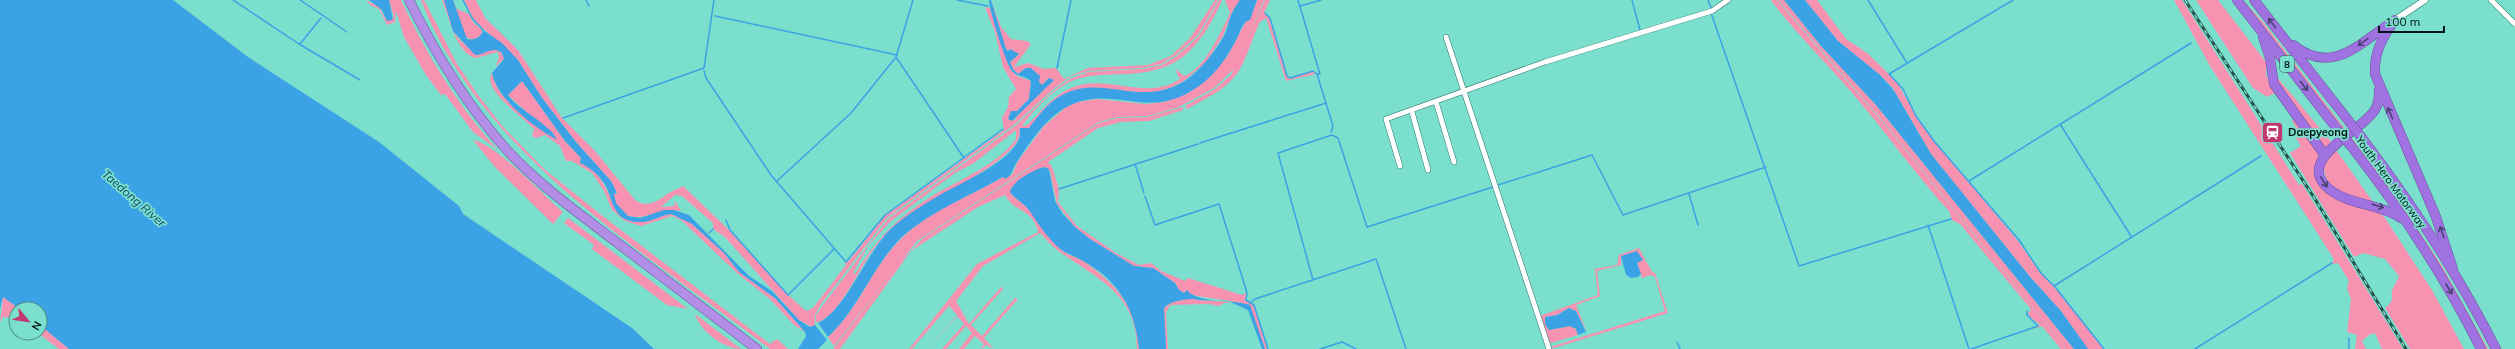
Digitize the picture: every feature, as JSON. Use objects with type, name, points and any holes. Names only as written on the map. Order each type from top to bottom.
[{"type":"highway","points":[[409,0],[460,88],[496,137],[516,159],[575,210],[757,349]]},
{"type":"highway","name":"Youth Hero Motorway","points":[[2238,0],[2351,146],[2405,220],[2451,292],[2482,349]]},
{"type":"highway","name":"Youth Hero Motorway","points":[[2254,0],[2362,138],[2405,196],[2453,269],[2496,349]]},
{"type":"highway","points":[[2283,37],[2311,56],[2334,58],[2344,55],[2395,20]]},
{"type":"highway","points":[[2395,20],[2378,46],[2374,60],[2375,74],[2380,89],[2436,217],[2453,269]]},
{"type":"highway","points":[[2261,30],[2270,58],[2274,84],[2324,154]]},
{"type":"highway","points":[[2380,89],[2375,110],[2324,154],[2320,164],[2320,176],[2327,187],[2337,194],[2381,207],[2405,220]]},
{"type":"street","points":[[1400,166],[1386,119],[1412,112],[1436,102],[1462,94],[1465,89],[1712,11],[1728,0]]},
{"type":"street","points":[[2395,20],[2425,0]]},
{"type":"street","points":[[2491,0],[2515,24]]},
{"type":"street","points":[[1446,37],[1465,89],[1549,348],[1542,349]]},
{"type":"street","points":[[1436,102],[1454,162]]},
{"type":"street","points":[[1412,112],[1428,170]]},
{"type":"shaded area","points":[[366,0],[379,7],[385,18],[394,17],[389,0],[401,0],[432,59],[456,97],[498,150],[473,132],[445,94],[441,95],[426,75],[404,37],[396,11],[395,22],[387,25],[379,9],[370,5]]},
{"type":"shaded area","points":[[421,0],[424,0],[457,64],[478,95],[503,127],[544,169],[600,214],[770,344],[777,339],[788,349],[770,349],[619,236],[570,195],[524,152],[483,106],[448,55]]},
{"type":"shaded area","points":[[442,0],[444,0],[452,27]]},
{"type":"shaded area","points":[[453,0],[457,9],[469,14],[473,22],[482,30],[481,36],[473,40],[465,37]]},
{"type":"shaded area","points":[[464,0],[476,0],[485,18],[518,50],[562,118],[595,151],[635,200],[645,204],[654,202],[683,186],[729,230],[788,295],[806,311],[813,308],[846,265],[845,262],[848,262],[885,216],[1004,130],[1002,118],[1008,107],[1009,97],[1016,89],[1003,67],[995,32],[985,7],[990,8],[1011,70],[1017,76],[1031,81],[1029,99],[1017,111],[1011,111],[1008,119],[1015,120],[1018,114],[1054,80],[1048,79],[1042,85],[1033,70],[1026,68],[1018,74],[1013,69],[1010,62],[1019,54],[1006,49],[991,0],[1001,27],[1011,39],[1027,41],[1031,44],[1014,67],[1028,63],[1044,69],[1056,68],[1064,79],[1088,68],[1148,65],[1171,56],[1190,38],[1215,0],[1218,0],[1198,35],[1176,55],[1161,64],[1142,68],[1087,71],[1070,77],[1057,86],[1014,125],[887,218],[821,304],[815,315],[815,325],[812,327],[799,320],[725,237],[713,229],[713,223],[682,196],[675,195],[661,207],[674,206],[675,201],[681,211],[665,211],[640,217],[632,217],[625,214],[616,203],[614,194],[617,193],[611,181],[576,142],[542,98],[518,60],[474,20]]},
{"type":"shaded area","points":[[1219,0],[1222,0],[1212,21],[1194,46],[1184,56],[1173,63],[1160,69],[1144,72],[1095,75],[1069,82],[1054,92],[1033,112],[1022,126],[1027,125],[1058,95],[1071,88],[1085,84],[1099,83],[1141,88],[1155,88],[1168,85],[1181,78],[1178,77],[1176,69],[1184,76],[1191,72],[1205,58],[1222,30],[1230,13],[1225,0],[1240,0],[1232,12],[1223,36],[1206,62],[1184,81],[1170,88],[1152,93],[1086,88],[1056,99],[1029,128],[1019,129],[1018,139],[1009,151],[994,163],[975,176],[910,214],[890,230],[868,257],[848,292],[831,313],[823,320],[816,322],[816,315],[888,219],[1015,126],[1058,87],[1070,79],[1088,72],[1142,69],[1162,65],[1177,56],[1199,36]],"holes":[[[1016,130],[1016,139],[1001,155],[991,162],[970,176],[926,200],[902,217],[881,238],[855,274],[853,273],[869,245],[890,222],[955,173],[974,163]]]},
{"type":"shaded area","points":[[1257,0],[1264,0],[1235,68],[1214,88],[1179,107],[1148,116],[1118,117],[1099,122],[917,241],[834,346],[828,337],[848,315],[888,253],[909,231],[948,206],[1003,177],[1012,175],[1018,161],[1044,126],[1066,107],[1078,102],[1097,99],[1146,104],[1164,102],[1186,94],[1199,86],[1227,57],[1245,23],[1251,17]]},
{"type":"shaded area","points":[[1265,0],[1270,0],[1264,13],[1269,18],[1287,77],[1290,79],[1312,72],[1316,74],[1286,81],[1266,18],[1260,22],[1238,73],[1232,80],[1211,96],[1187,109],[1185,106],[1215,89],[1231,75]]},
{"type":"shaded area","points":[[1771,0],[1777,0],[1892,133],[2066,349],[2061,349],[2042,326],[2034,329],[2040,325],[2030,317],[2028,312],[2031,311],[2030,308],[1960,224],[1952,220],[1949,211],[1865,108],[1791,25]]},
{"type":"shaded area","points":[[1778,0],[1784,0],[1821,46],[1876,105],[2074,349],[2066,349],[1892,132]]},
{"type":"shaded area","points":[[1805,0],[1817,0],[1846,39],[1867,53],[1897,82],[1916,116],[1934,141],[2018,241],[2041,274],[2055,287],[2104,349],[2088,349],[2086,347],[2061,311],[2031,278],[1931,154],[1892,87],[1879,74],[1838,41]]},
{"type":"shaded area","points":[[2174,0],[2182,0],[2299,185],[2302,184],[2403,349],[2382,349],[2375,333],[2369,335],[2362,341],[2366,349],[2355,349],[2357,335],[2347,332],[2351,299],[2347,288],[2349,281],[2338,263],[2332,264],[2334,259],[2210,66]]},
{"type":"shaded area","points":[[2196,0],[2218,0],[2266,62],[2266,75],[2275,93],[2267,97],[2253,88]]},
{"type":"shaded area","points":[[2243,0],[2263,22],[2390,188],[2442,266],[2488,349],[2486,349],[2433,257],[2373,169]]},
{"type":"shaded area","points":[[453,29],[456,36],[463,43],[479,55],[487,50],[500,50],[504,59],[496,66],[499,57],[498,52],[476,58],[469,55],[458,42]]},
{"type":"shaded area","points":[[2272,71],[2333,144],[2325,149],[2283,94]]},
{"type":"shaded area","points":[[492,73],[496,85],[509,103],[545,129],[553,137],[553,133],[532,117],[508,95],[522,81],[565,141],[581,158],[580,163],[592,170],[599,177],[615,207],[625,218],[632,221],[641,222],[671,214],[689,222],[724,253],[739,272],[776,299],[805,332],[794,325],[770,299],[738,274],[681,220],[672,216],[641,226],[625,221],[612,210],[604,191],[592,173],[572,161],[566,161],[560,146],[545,135],[536,138],[532,136],[534,129],[498,95],[490,80]]},
{"type":"shaded area","points":[[1183,107],[1183,110],[1149,121],[1121,122],[1098,128],[1048,162],[1052,167],[1059,189],[1058,202],[1077,226],[1116,253],[1139,265],[1151,263],[1161,271],[1185,281],[1188,278],[1242,295],[1246,293],[1245,300],[1254,306],[1267,349],[1265,349],[1250,307],[1180,291],[1175,283],[1153,268],[1134,266],[1090,239],[1074,226],[1057,204],[1050,171],[1046,167],[1019,181],[1011,188],[1011,194],[1029,209],[1044,231],[1059,248],[1085,262],[1116,289],[1130,310],[1137,334],[1139,349],[1137,349],[1135,330],[1130,314],[1122,300],[1112,289],[1099,279],[1057,250],[1040,233],[983,266],[956,301],[969,324],[1001,287],[1003,289],[971,325],[982,336],[1015,298],[1018,299],[984,338],[994,349],[987,345],[980,349],[984,344],[975,336],[964,349],[959,349],[972,333],[966,326],[946,349],[942,349],[964,324],[957,316],[927,349],[957,315],[949,306],[912,349],[909,349],[977,264],[1038,232],[1032,219],[1009,201],[1005,195],[978,207],[911,251],[840,349],[833,349],[900,262],[923,238],[1099,123],[1118,118],[1148,117]]},
{"type":"shaded area","points":[[2294,119],[2319,154],[2316,165],[2319,181],[2322,186],[2329,194],[2380,213],[2385,218],[2432,290],[2464,349],[2410,349],[2385,308],[2392,300],[2392,291],[2399,276],[2385,259],[2363,253],[2354,257],[2290,153],[2301,146],[2296,138],[2300,135],[2292,120]]},
{"type":"shaded area","points":[[473,140],[483,144],[506,160],[563,212],[553,224],[495,167]]},
{"type":"shaded area","points":[[2336,150],[2373,202],[2354,197],[2338,190],[2332,186],[2327,179],[2324,171],[2324,160]]},
{"type":"shaded area","points":[[568,218],[688,309],[667,305],[592,249],[594,245],[564,223]]},
{"type":"shaded area","points":[[1639,248],[1652,272],[1655,273],[1668,313],[1551,349],[1553,346],[1665,311],[1655,277],[1651,275],[1642,278],[1637,262],[1643,260],[1621,256],[1621,265],[1597,271],[1600,296],[1576,305],[1587,332],[1576,311],[1569,308],[1557,315],[1545,317],[1545,324],[1549,330],[1570,326],[1576,329],[1578,335],[1551,343],[1549,341],[1540,316],[1598,295],[1595,269],[1617,265],[1619,255]]},
{"type":"shaded area","points":[[3,297],[9,301],[8,317],[3,317],[0,323]]},
{"type":"shaded area","points":[[1193,298],[1198,300],[1233,302],[1224,303],[1219,306],[1208,304],[1170,305],[1166,313],[1168,349],[1166,349],[1164,308],[1172,302]]},
{"type":"shaded area","points":[[695,314],[741,349],[727,346],[707,333]]},
{"type":"shaded area","points":[[48,332],[69,349],[59,349],[48,341]]},
{"type":"water","name":"Taedong River","points":[[0,0],[173,0],[248,57],[379,142],[459,206],[463,214],[632,328],[654,349],[69,349],[48,332],[48,301],[9,301],[3,297],[0,309]]},
{"type":"water","points":[[369,0],[389,0],[393,20],[387,21],[382,10]]},
{"type":"water","points":[[444,0],[453,0],[467,39],[477,38],[481,35],[483,30],[502,43],[518,60],[542,98],[576,142],[611,181],[617,193],[614,194],[616,203],[628,216],[640,218],[664,210],[674,210],[689,215],[749,276],[772,291],[799,320],[810,327],[815,325],[827,340],[818,349],[798,349],[806,336],[805,332],[776,299],[739,272],[724,253],[692,224],[671,214],[645,222],[631,221],[623,218],[614,207],[601,179],[592,170],[580,163],[581,158],[565,141],[522,81],[508,95],[519,106],[549,129],[557,140],[538,128],[509,103],[501,93],[492,73],[504,59],[502,53],[492,50],[475,55],[453,31]]},
{"type":"water","points":[[989,0],[991,0],[1006,49],[1008,51],[1010,49],[1019,54],[1010,62],[1013,69],[1018,74],[1026,68],[1031,68],[1040,76],[1039,82],[1042,85],[1049,78],[1054,80],[1012,121],[1008,119],[1011,111],[1017,111],[1029,99],[1031,81],[1014,73],[1009,66],[995,25]]},
{"type":"water","points":[[1240,0],[1257,0],[1250,20],[1244,24],[1231,50],[1222,63],[1199,86],[1181,96],[1164,101],[1149,103],[1104,99],[1089,100],[1064,108],[1041,128],[1006,179],[1003,177],[934,214],[908,232],[897,242],[879,266],[848,315],[828,337],[818,323],[829,315],[839,304],[875,249],[895,225],[921,206],[983,172],[1005,157],[1019,139],[1020,128],[1029,128],[1049,104],[1064,94],[1079,89],[1094,87],[1139,92],[1154,92],[1170,88],[1186,80],[1211,56],[1226,32],[1232,12]]},
{"type":"water","points":[[1784,0],[1805,0],[1838,41],[1879,74],[1892,88],[1931,154],[2031,278],[2061,311],[2088,349],[2074,349],[1876,105],[1821,46]]},
{"type":"water","points":[[1044,167],[1049,169],[1055,201],[1063,214],[1074,226],[1090,239],[1134,266],[1153,268],[1175,283],[1179,290],[1184,293],[1187,290],[1199,297],[1218,301],[1185,299],[1170,303],[1164,308],[1166,349],[1139,349],[1134,321],[1123,298],[1115,287],[1096,269],[1059,248],[1044,232],[1029,210],[1010,192],[1019,180],[1029,173]]},
{"type":"water","points":[[1637,251],[1643,260],[1637,263],[1641,274],[1638,277],[1631,278],[1626,275],[1621,256]]},
{"type":"water","points":[[1229,302],[1250,305],[1265,349],[1262,349],[1248,310]]},
{"type":"water","points":[[1569,308],[1576,311],[1586,332],[1578,335],[1576,329],[1570,326],[1549,330],[1545,324],[1545,317],[1557,315]]},
{"type":"waterway","points":[[233,0],[299,44],[360,80]]},
{"type":"waterway","points":[[300,0],[347,32]]},
{"type":"waterway","points":[[463,0],[472,18],[483,30]]},
{"type":"waterway","points":[[586,0],[589,6]]},
{"type":"waterway","points":[[563,118],[704,68],[714,0]]},
{"type":"waterway","points":[[777,181],[851,113],[896,57],[913,0]]},
{"type":"waterway","points":[[957,0],[988,6]]},
{"type":"waterway","points":[[1057,68],[1071,0]]},
{"type":"waterway","points":[[1298,0],[1320,74],[1317,74]]},
{"type":"waterway","points":[[1300,6],[1321,0]]},
{"type":"waterway","points":[[1632,0],[1640,30]]},
{"type":"waterway","points":[[1708,0],[1711,8]]},
{"type":"waterway","points":[[1868,0],[1907,63]]},
{"type":"waterway","points":[[2013,0],[1889,74],[1903,89],[1916,116],[1934,141],[2019,240],[2041,273],[2055,287],[2104,349]]},
{"type":"waterway","points":[[1265,13],[1270,18],[1287,76],[1290,78],[1313,71],[1317,74],[1333,126],[1331,132]]},
{"type":"waterway","points":[[1711,13],[1799,266],[1951,219]]},
{"type":"waterway","points":[[715,16],[897,55]]},
{"type":"waterway","points":[[300,44],[321,18]]},
{"type":"waterway","points":[[1969,181],[2191,43]]},
{"type":"waterway","points":[[896,57],[964,158]]},
{"type":"waterway","points":[[704,71],[706,78],[771,175],[846,262],[885,215],[1003,129]]},
{"type":"waterway","points":[[1894,92],[1917,132]]},
{"type":"waterway","points":[[1200,143],[1326,103]]},
{"type":"waterway","points":[[2060,124],[2131,236]]},
{"type":"waterway","points":[[1313,280],[1278,153],[1332,135],[1338,138],[1367,227],[1493,187]]},
{"type":"waterway","points":[[1059,189],[1198,144]]},
{"type":"waterway","points":[[1498,185],[1592,155],[1623,215],[1766,167]]},
{"type":"waterway","points":[[2054,286],[2261,156]]},
{"type":"waterway","points":[[1135,164],[1144,193]]},
{"type":"waterway","points":[[1689,194],[1698,225]]},
{"type":"waterway","points":[[1145,196],[1155,225],[1219,204],[1245,286],[1247,294],[1246,300],[1254,305],[1268,349]]},
{"type":"waterway","points":[[726,220],[730,230],[788,295],[834,249]]},
{"type":"waterway","points":[[1928,225],[1969,349]]},
{"type":"waterway","points":[[709,233],[713,229]]},
{"type":"waterway","points":[[1251,302],[1255,299],[1376,259],[1406,349]]},
{"type":"waterway","points":[[2195,349],[2332,263]]},
{"type":"waterway","points":[[1971,349],[2038,326],[2027,315],[2027,311]]},
{"type":"waterway","points":[[2349,338],[2349,349]]},
{"type":"waterway","points":[[1320,349],[1342,342],[1356,349]]},
{"type":"waterway","points":[[1677,342],[1680,349]]},
{"type":"railway","points":[[2185,0],[2315,199],[2406,349]]},
{"type":"place","name":"Daepyeong","points":[[2272,132]]}]
